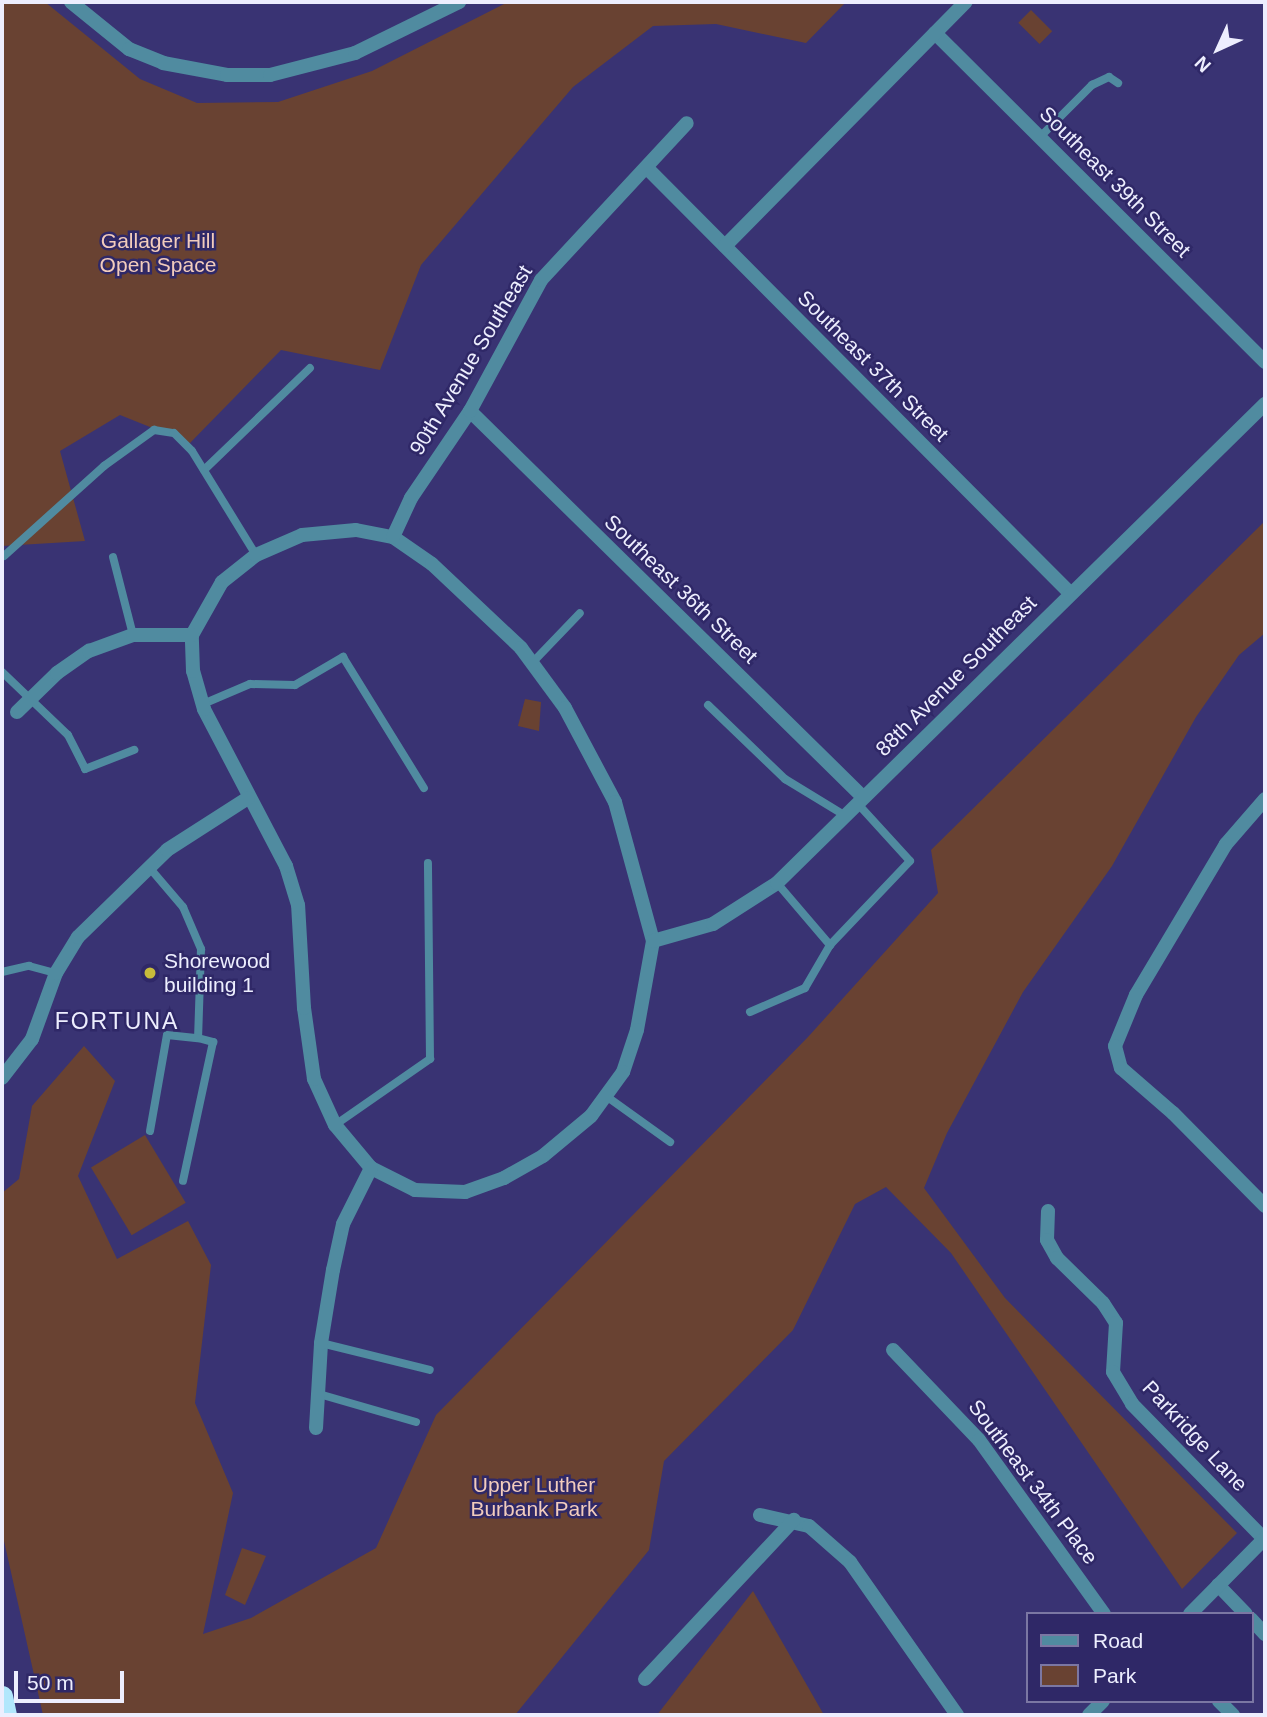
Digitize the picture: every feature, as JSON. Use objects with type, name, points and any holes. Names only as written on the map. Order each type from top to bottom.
[{"type":"highway","points":[[2,1696],[6,1715]]},
{"type":"street","points":[[71,2],[129,49],[163,63],[199,73],[270,75],[355,53],[458,2]]},
{"type":"street","points":[[724,246],[966,2]]},
{"type":"street","name":"Southeast 39th Street","points":[[935,33],[1265,362]]},
{"type":"street","name":"90th Avenue Southeast","points":[[393,537],[411,498],[470,411],[541,280],[687,123]]},
{"type":"street","name":"Southeast 37th Street","points":[[647,168],[1070,593]]},
{"type":"street","name":"88th Avenue Southeast","points":[[653,941],[713,923],[776,883],[1265,404]]},
{"type":"street","name":"Southeast 36th Street","points":[[470,411],[860,800]]},
{"type":"street","points":[[356,530],[393,537],[476,602],[532,663],[565,708],[615,802],[653,941],[637,1030],[623,1072],[606,1096],[567,1139],[543,1156],[504,1178],[465,1192],[415,1189],[371,1168],[335,1125],[314,1079],[304,1008],[298,905],[286,866],[248,798],[203,704],[193,671],[192,635],[222,582],[256,555],[302,535],[322,532],[356,530]]},
{"type":"street","points":[[17,712],[89,651],[133,635],[192,635]]},
{"type":"street","points":[[2,1078],[32,1039],[56,973],[78,937],[148,866],[248,798]]},
{"type":"street","points":[[1265,799],[1226,844],[1136,995],[1115,1046],[1121,1068],[1173,1113],[1265,1206]]},
{"type":"street","points":[[316,1428],[321,1343],[343,1224],[371,1168]]},
{"type":"street","name":"Parkridge Lane","points":[[1048,1211],[1047,1240],[1057,1258],[1103,1303],[1116,1323],[1113,1372],[1132,1404],[1265,1538]]},
{"type":"street","name":"Southeast 34th Place","points":[[893,1350],[979,1440],[1103,1612]]},
{"type":"street","points":[[760,1515],[794,1520],[809,1526],[850,1562],[957,1715]]},
{"type":"street","points":[[645,1679],[794,1520]]},
{"type":"street","points":[[1192,1612],[1265,1538]]},
{"type":"street","points":[[1218,1585],[1244,1612]]},
{"type":"street","points":[[1253,1621],[1265,1634]]},
{"type":"lane","points":[[1040,137],[1092,85],[1109,78],[1118,83]]},
{"type":"lane","points":[[204,470],[310,369]]},
{"type":"lane","points":[[4,556],[104,466],[154,430],[174,433],[204,470],[256,555]]},
{"type":"lane","points":[[113,557],[133,635]]},
{"type":"lane","points":[[532,663],[580,613]]},
{"type":"lane","points":[[203,704],[250,684],[295,685],[344,657],[424,788]]},
{"type":"lane","points":[[2,672],[68,735],[85,769],[134,750]]},
{"type":"lane","points":[[708,705],[785,779],[845,815]]},
{"type":"lane","name":"Southeast 36th Street","points":[[830,945],[909,861],[860,800]]},
{"type":"lane","points":[[335,1125],[429,1059],[428,863]]},
{"type":"lane","points":[[148,866],[183,907],[201,949],[198,1038]]},
{"type":"lane","points":[[750,1012],[806,988],[830,945],[776,883]]},
{"type":"lane","points":[[2,972],[29,967],[56,973]]},
{"type":"lane","points":[[150,1131],[167,1034],[213,1042],[183,1181]]},
{"type":"lane","points":[[606,1096],[670,1142]]},
{"type":"lane","points":[[321,1343],[430,1370]]},
{"type":"lane","points":[[319,1394],[416,1422]]},
{"type":"green space","name":"Gallager Hill Open Space","points":[[2,2],[45,2],[140,79],[197,103],[278,102],[372,71],[508,2],[846,2],[806,43],[716,24],[653,26],[573,87],[421,265],[380,370],[281,350],[190,443],[120,415],[60,451],[85,541],[2,546]]},
{"type":"green space","points":[[1031,10],[1052,31],[1039,44],[1018,23]]},
{"type":"green space","name":"Upper Luther Burbank Park","points":[[1265,521],[1265,633],[1239,655],[1196,717],[1112,866],[1023,992],[947,1133],[924,1188],[1005,1298],[1237,1533],[1182,1589],[951,1253],[886,1187],[855,1204],[793,1330],[664,1461],[649,1550],[515,1715],[43,1715],[2,1532],[2,1193],[19,1179],[32,1106],[84,1046],[115,1081],[78,1176],[117,1259],[188,1221],[211,1265],[195,1403],[233,1493],[203,1634],[251,1618],[376,1548],[436,1415],[808,1037],[938,893],[931,850]]},
{"type":"green space","points":[[525,699],[541,702],[539,731],[518,726]]},
{"type":"green space","points":[[145,1135],[186,1203],[132,1235],[91,1167]]},
{"type":"green space","points":[[242,1548],[266,1556],[245,1605],[225,1595]]},
{"type":"green space","points":[[753,1591],[824,1715],[657,1715]]},
{"type":"place","name":"Shorewood building 1","points":[[150,973]]},
{"type":"district","name":"FORTUNA","points":[[117,1021]]}]
